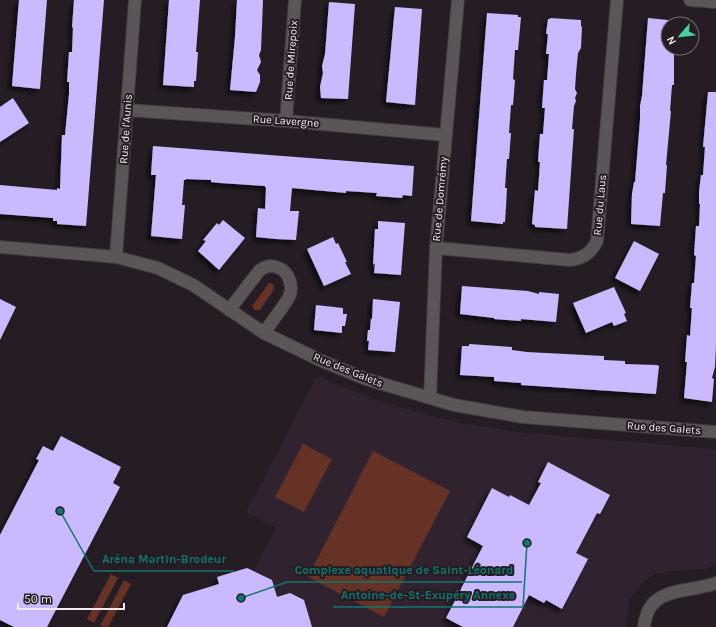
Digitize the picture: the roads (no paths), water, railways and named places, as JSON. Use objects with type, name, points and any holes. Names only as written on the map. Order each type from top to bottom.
[{"type":"street","name":"Rue de l'Aunis","points":[[116,257],[135,0]]},
{"type":"street","name":"Rue de Mirepoix","points":[[286,121],[295,0]]},
{"type":"street","name":"Rue de Domrémy","points":[[430,398],[436,248],[458,0]]},
{"type":"street","name":"Rue du Laus","points":[[436,248],[570,260],[587,256],[593,249],[597,241],[617,0]]},
{"type":"street","points":[[690,0],[716,2]]},
{"type":"street","name":"Rue Lavergne","points":[[127,110],[286,121],[445,135]]},
{"type":"street","name":"Rue des Galets","points":[[0,247],[116,257],[158,268],[193,286],[264,333],[324,362],[360,376],[454,405],[524,417],[716,432]]},
{"type":"street","points":[[229,310],[259,271],[265,266],[273,265],[282,269],[288,276],[290,296],[264,333]]},
{"type":"street","points":[[644,627],[644,620],[648,609],[663,595],[716,583]]},
{"type":"place","name":"Aréna Martin-Brodeur","points":[[60,511]]},
{"type":"place","name":"Antoine-de-St-Exupéry Annexe","points":[[527,543]]},
{"type":"place","name":"Complexe aquatique de Saint-Léonard","points":[[241,598]]}]
